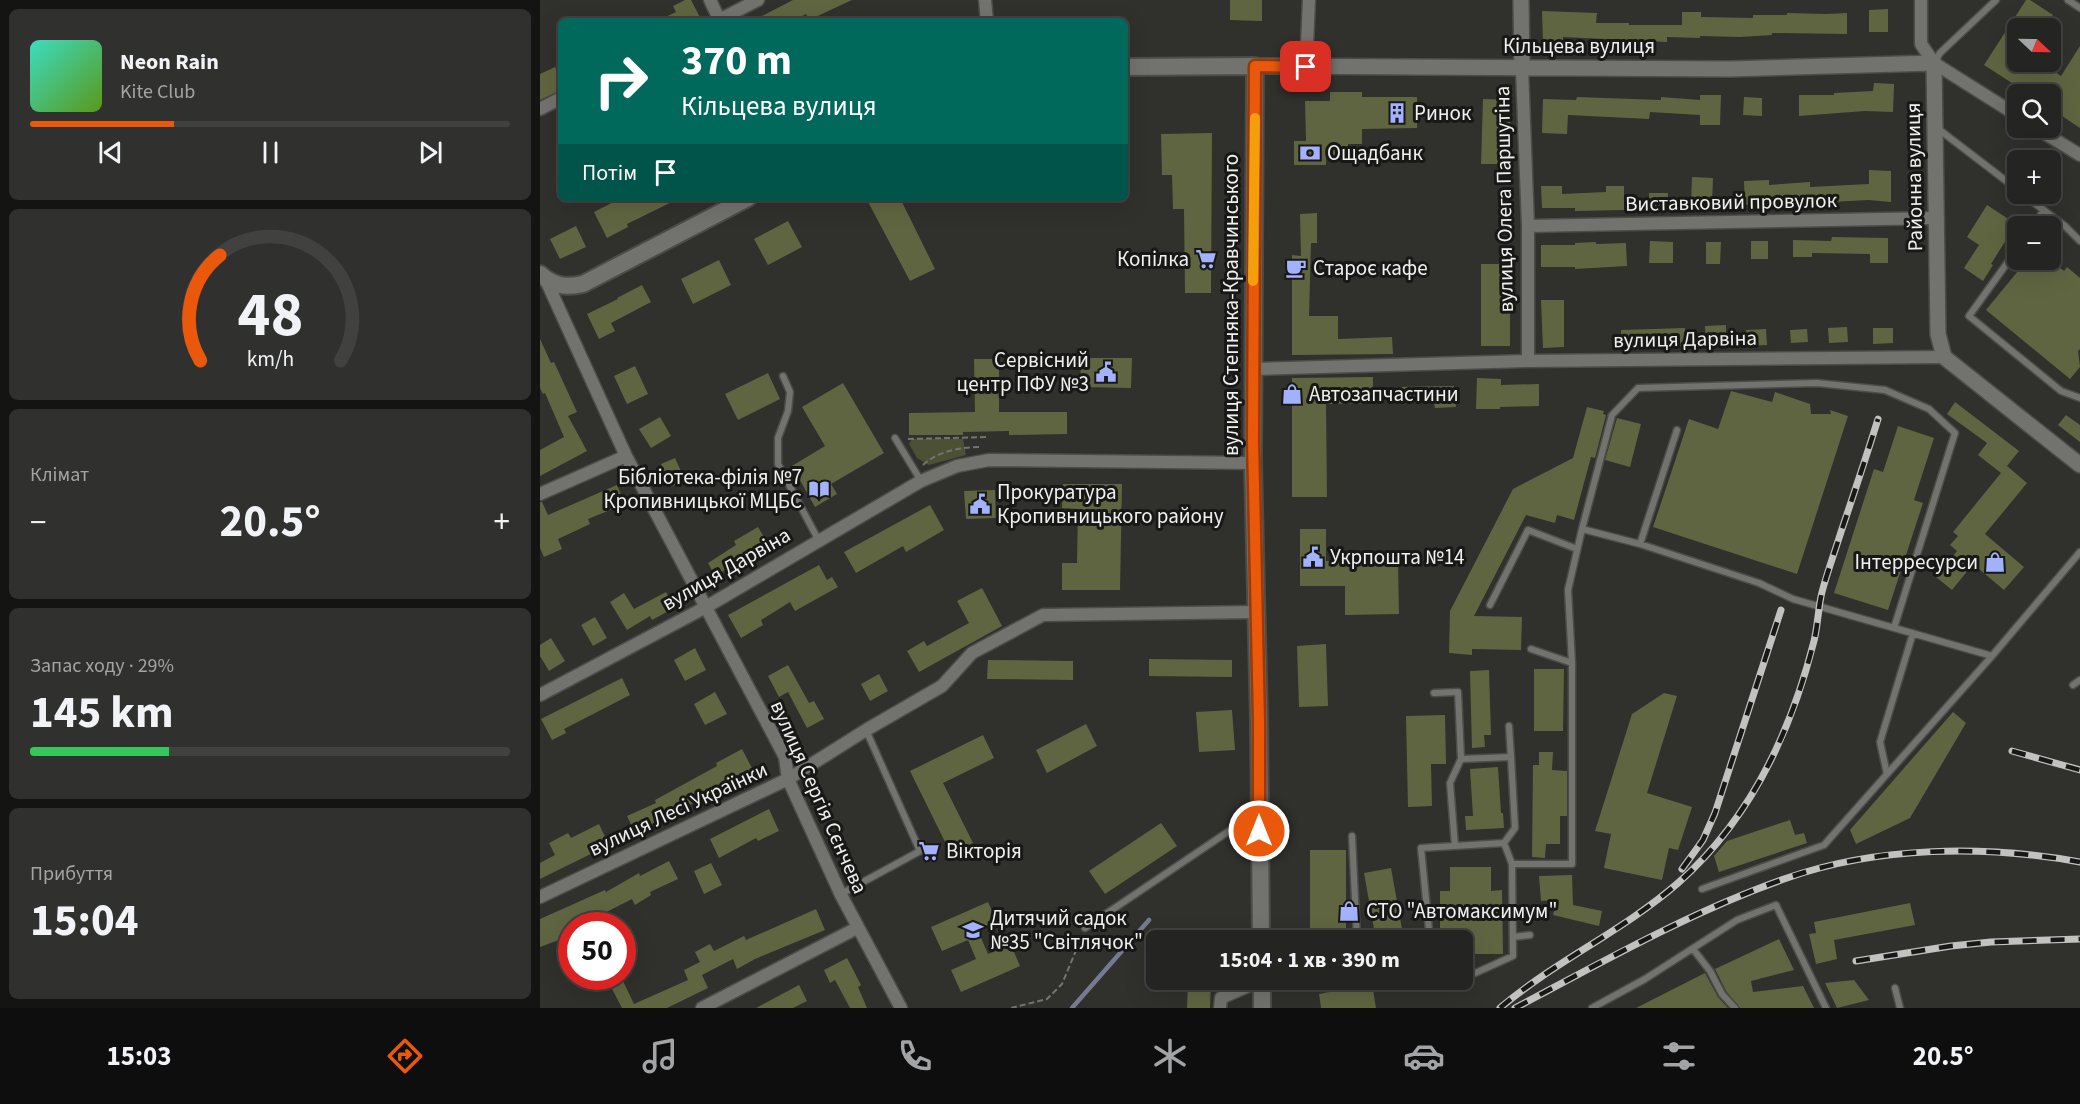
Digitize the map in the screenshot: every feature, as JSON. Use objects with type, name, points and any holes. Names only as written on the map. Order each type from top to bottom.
[{"type":"main road","name":"Кільцева вулиця","points":[[1128,67],[1255,66]]},
{"type":"main road","name":"вулиця Степняка-Кравчинського","points":[[1255,66],[1253,463],[1261,930]]},
{"type":"main road","points":[[542,276],[564,286],[583,284],[742,201]]},
{"type":"main road","points":[[1262,1008],[1263,990]]},
{"type":"street","points":[[710,0],[718,18]]},
{"type":"street","points":[[725,18],[758,0]]},
{"type":"street","points":[[985,0],[987,18]]},
{"type":"street","points":[[1306,67],[1309,0]]},
{"type":"street","name":"вулиця Олега Паршутіна","points":[[1521,0],[1528,226],[1528,362]]},
{"type":"street","name":"Районна вулиця","points":[[1921,0],[1921,44],[1934,63],[1938,334],[1944,357]]},
{"type":"street","points":[[1934,63],[2007,109]]},
{"type":"street","name":"Кільцева вулиця","points":[[1255,66],[1731,69],[1934,63]]},
{"type":"street","points":[[540,109],[558,100]]},
{"type":"street","points":[[2052,138],[2080,155]]},
{"type":"street","name":"Виставковий провулок","points":[[1528,226],[1936,218]]},
{"type":"street","name":"вулиця Сергія Сєнчева","points":[[542,276],[626,456],[785,757],[788,779],[841,895],[901,1008]]},
{"type":"street","points":[[1944,357],[2080,465]]},
{"type":"street","name":"вулиця Дарвіна","points":[[1253,369],[1528,362],[1944,357]]},
{"type":"street","points":[[540,494],[626,456]]},
{"type":"street","name":"вулиця Дарвіна","points":[[540,695],[706,607],[921,481],[957,466],[989,460],[1253,463]]},
{"type":"street","name":"вулиця Лесі Українки","points":[[540,897],[788,779],[942,686],[972,653],[1043,615],[1256,612]]},
{"type":"street","points":[[702,1008],[857,928]]},
{"type":"street","points":[[1220,1008],[1221,998],[1240,990]]},
{"type":"lane","points":[[1934,63],[1940,53],[1996,0]]},
{"type":"lane","points":[[2068,0],[2080,8]]},
{"type":"lane","points":[[1934,126],[2007,182]]},
{"type":"lane","points":[[2036,204],[2065,226],[2080,241]]},
{"type":"lane","points":[[2040,216],[2044,210]]},
{"type":"lane","points":[[2007,263],[1969,316],[2061,391],[2080,398]]},
{"type":"lane","points":[[783,376],[790,392],[788,411],[778,438],[778,464],[819,541]]},
{"type":"lane","points":[[1512,864],[1572,864],[1572,663],[1568,590],[1612,416],[1638,388],[1817,383],[1885,390],[1929,408],[1955,433],[1894,628]]},
{"type":"lane","points":[[1640,543],[1677,430]]},
{"type":"lane","points":[[896,439],[921,481]]},
{"type":"lane","points":[[1582,529],[1640,543],[1759,583],[1792,599],[1992,656]]},
{"type":"lane","points":[[1491,605],[1528,530],[1577,549]]},
{"type":"lane","points":[[1702,889],[1824,845],[1992,656],[2080,552]]},
{"type":"lane","points":[[1887,774],[1880,742],[1913,633]]},
{"type":"lane","points":[[1531,649],[1572,663]]},
{"type":"lane","points":[[2073,685],[2080,680]]},
{"type":"lane","points":[[1434,693],[1458,692],[1461,759],[1450,783],[1455,846]]},
{"type":"lane","points":[[1504,843],[1515,828],[1509,726]]},
{"type":"lane","points":[[841,895],[920,851],[866,730]]},
{"type":"lane","points":[[1461,759],[1511,757]]},
{"type":"lane","points":[[1085,928],[1238,825],[1259,831]]},
{"type":"lane","points":[[1352,836],[1357,930]]},
{"type":"lane","points":[[1473,974],[1513,956],[1512,864],[1504,843]]},
{"type":"lane","points":[[1429,930],[1421,849],[1504,843]]},
{"type":"lane","points":[[1592,1008],[1645,979],[1737,920],[1776,906],[1826,1008]]},
{"type":"lane","points":[[1513,938],[1530,935]]},
{"type":"lane","points":[[1693,949],[1710,971],[1722,994],[1735,1008]]},
{"type":"lane","points":[[1895,988],[1900,1008]]},
{"type":"path","points":[[896,439],[989,437]]},
{"type":"path","points":[[1011,1008],[1047,999],[1062,984],[1085,928]]},
{"type":"green space","points":[[912,439],[963,439],[966,455],[929,465],[917,458],[909,444]]},
{"type":"building","points":[[685,0],[691,0],[700,18],[663,18],[676,12],[673,6]]},
{"type":"building","points":[[793,0],[852,0],[813,18],[808,18],[806,14],[798,18],[758,18]]},
{"type":"building","points":[[1230,0],[1262,0],[1262,21],[1230,20]]},
{"type":"building","points":[[2026,0],[2030,0],[2053,15],[2051,18],[2014,18]]},
{"type":"building","points":[[1888,9],[1888,32],[1869,32],[1869,10]]},
{"type":"building","points":[[1542,11],[1597,13],[1596,23],[1629,23],[1629,25],[1682,25],[1682,12],[1701,12],[1701,17],[1753,18],[1753,15],[1787,15],[1787,13],[1847,13],[1847,34],[1772,33],[1772,35],[1740,37],[1667,37],[1667,42],[1563,37],[1563,41],[1543,42]]},
{"type":"building","points":[[2007,29],[2007,72],[2055,72],[2061,76],[2080,46],[2080,128],[2061,115],[2061,84],[2013,84],[1984,65]]},
{"type":"building","points":[[555,67],[558,74],[558,91],[540,100],[540,74]]},
{"type":"building","points":[[1874,83],[1894,84],[1893,112],[1865,111],[1799,116],[1799,95],[1834,95],[1834,93],[1873,91]]},
{"type":"building","points":[[1330,92],[1362,92],[1362,97],[1417,97],[1417,128],[1362,129],[1362,144],[1348,144],[1348,157],[1326,157],[1326,165],[1294,165],[1294,141],[1306,141],[1305,101],[1330,101]]},
{"type":"building","points":[[1700,95],[1721,95],[1720,125],[1700,125],[1700,115],[1650,112],[1649,119],[1568,115],[1567,134],[1542,133],[1543,99],[1576,100],[1577,97],[1661,100],[1661,97],[1700,100]]},
{"type":"building","points":[[1744,97],[1762,98],[1762,116],[1743,115]]},
{"type":"building","points":[[1483,99],[1511,100],[1509,164],[1481,164]]},
{"type":"building","points":[[1212,133],[1211,293],[1185,293],[1184,209],[1173,209],[1172,175],[1162,175],[1161,134]]},
{"type":"building","points":[[1869,170],[1891,171],[1891,202],[1869,200],[1780,207],[1780,204],[1745,205],[1744,181],[1769,180],[1769,185],[1810,182],[1810,187],[1869,184]]},
{"type":"building","points":[[1692,177],[1713,178],[1712,205],[1691,204]]},
{"type":"building","points":[[1541,186],[1562,186],[1562,194],[1606,192],[1606,186],[1624,186],[1624,210],[1575,211],[1575,208],[1542,208]]},
{"type":"building","points":[[1649,193],[1668,193],[1668,207],[1649,207]]},
{"type":"building","points":[[615,201],[674,201],[627,224],[628,227],[607,238],[594,212]]},
{"type":"building","points":[[868,201],[901,201],[935,269],[910,281]]},
{"type":"building","points":[[1987,205],[2007,218],[2007,238],[1983,281],[1964,268],[1979,245],[1967,237]]},
{"type":"building","points":[[1317,213],[1317,243],[1311,243],[1309,316],[1338,316],[1338,339],[1392,337],[1393,354],[1292,355],[1292,255],[1301,256],[1300,214]]},
{"type":"building","points":[[788,221],[802,247],[768,265],[754,239]]},
{"type":"building","points":[[576,226],[586,247],[560,259],[550,239]]},
{"type":"building","points":[[1832,237],[1888,238],[1888,263],[1870,263],[1870,254],[1812,253],[1812,257],[1793,257],[1793,240],[1831,241]]},
{"type":"building","points":[[1650,241],[1673,242],[1673,263],[1649,263]]},
{"type":"building","points":[[1751,241],[1768,241],[1768,259],[1751,259]]},
{"type":"building","points":[[1596,242],[1596,244],[1626,243],[1627,266],[1575,269],[1575,267],[1541,267],[1541,245],[1575,245],[1575,243]]},
{"type":"building","points":[[1706,242],[1721,242],[1720,264],[1706,264]]},
{"type":"building","points":[[719,260],[731,285],[693,304],[681,279]]},
{"type":"building","points":[[1481,264],[1510,264],[1510,346],[1481,346]]},
{"type":"building","points":[[2067,267],[2080,278],[2080,349],[2078,351],[2080,367],[2070,379],[1986,310],[2019,270],[2061,269],[2064,271]]},
{"type":"building","points":[[642,285],[651,302],[611,323],[615,331],[599,339],[587,314]]},
{"type":"building","points":[[1541,300],[1564,300],[1564,347],[1543,348]]},
{"type":"building","points":[[1726,325],[1726,346],[1706,347],[1705,326]]},
{"type":"building","points":[[1847,327],[1848,342],[1829,343],[1828,328]]},
{"type":"building","points":[[1685,328],[1685,346],[1621,348],[1621,330]]},
{"type":"building","points":[[1873,328],[1893,328],[1893,343],[1873,344]]},
{"type":"building","points":[[1766,329],[1767,345],[1747,346],[1746,330]]},
{"type":"building","points":[[1807,329],[1808,342],[1791,343],[1790,330]]},
{"type":"building","points":[[540,339],[551,363],[554,362],[577,412],[568,416],[587,451],[540,476],[540,450],[564,437],[545,393],[543,394],[540,388]]},
{"type":"building","name":"Сервісний центр ПФУ №3","points":[[1081,358],[1132,358],[1131,388],[1080,387]]},
{"type":"building","points":[[974,359],[999,359],[999,412],[1067,412],[1067,434],[1009,435],[1009,431],[963,432],[963,435],[909,435],[909,413],[975,412]]},
{"type":"building","points":[[635,366],[648,394],[627,404],[614,376]]},
{"type":"building","points":[[768,373],[780,399],[738,420],[725,394]]},
{"type":"building","points":[[1373,377],[1373,403],[1326,404],[1327,497],[1292,497],[1292,378]]},
{"type":"building","points":[[1477,378],[1501,379],[1501,385],[1539,384],[1539,406],[1476,409]]},
{"type":"building","points":[[843,383],[884,453],[831,484],[837,494],[815,507],[792,466],[825,446],[802,407]]},
{"type":"building","points":[[1454,386],[1456,407],[1435,408],[1434,403],[1396,403],[1396,387]]},
{"type":"building","points":[[1731,391],[1772,402],[1775,392],[1810,404],[1811,414],[1831,414],[1830,410],[1848,416],[1797,574],[1653,527],[1689,419],[1718,429]]},
{"type":"building","points":[[1955,402],[2019,451],[2007,466],[2027,483],[1985,534],[2024,567],[2004,590],[1973,564],[1952,590],[1936,577],[1957,551],[1950,545],[1958,536],[1953,532],[2001,473],[1978,455],[1987,443],[1947,414]]},
{"type":"building","points":[[1587,407],[1604,411],[1603,414],[1606,415],[1595,458],[1591,457],[1574,520],[1557,515],[1555,523],[1526,515],[1474,616],[1522,617],[1521,650],[1472,649],[1472,655],[1449,653],[1450,611],[1513,489],[1573,458]]},
{"type":"building","points":[[2066,415],[2080,425],[2080,442],[2058,425]]},
{"type":"building","points":[[660,417],[671,436],[651,448],[639,429]]},
{"type":"building","points":[[1617,418],[1641,424],[1630,467],[1605,460]]},
{"type":"building","points":[[1898,426],[1934,438],[1914,500],[1923,503],[1888,610],[1834,593],[1874,469],[1883,472]]},
{"type":"building","points":[[675,458],[685,480],[671,487],[661,464]]},
{"type":"building","points":[[1063,484],[1122,484],[1120,590],[1062,590],[1062,563],[1077,563],[1078,509],[1062,508]]},
{"type":"building","points":[[617,485],[625,504],[588,519],[590,524],[558,539],[562,549],[544,557],[540,548],[540,502],[548,515]]},
{"type":"building","name":"Прокуратура Кропивницького району","points":[[995,490],[996,518],[966,519],[964,491]]},
{"type":"building","points":[[930,505],[944,530],[906,552],[903,546],[856,573],[844,552]]},
{"type":"building","points":[[758,527],[768,544],[715,576],[708,563],[736,545],[734,541]]},
{"type":"building","points":[[1300,529],[1326,529],[1326,561],[1398,561],[1399,614],[1345,615],[1345,586],[1300,586]]},
{"type":"building","points":[[819,565],[827,580],[832,577],[838,587],[795,611],[790,602],[761,620],[763,625],[741,638],[728,615]]},
{"type":"building","points":[[982,588],[1002,626],[919,672],[907,651],[924,641],[927,646],[969,623],[957,601]]},
{"type":"building","points":[[666,592],[674,608],[652,620],[650,616],[627,630],[610,602],[624,593],[634,609]]},
{"type":"building","points":[[595,617],[607,638],[593,646],[581,625]]},
{"type":"building","points":[[551,638],[565,661],[549,671],[540,656],[540,645]]},
{"type":"building","points":[[1326,644],[1328,706],[1299,707],[1297,646]]},
{"type":"building","points":[[695,648],[706,670],[685,681],[674,660]]},
{"type":"building","points":[[1149,659],[1232,660],[1232,677],[1149,676]]},
{"type":"building","points":[[988,660],[1073,661],[1073,680],[987,679]]},
{"type":"building","points":[[788,665],[809,703],[814,701],[824,719],[807,728],[788,692],[779,697],[768,676]]},
{"type":"building","points":[[1534,669],[1564,669],[1563,731],[1534,731]]},
{"type":"building","points":[[1489,670],[1491,735],[1484,735],[1485,747],[1472,748],[1470,671]]},
{"type":"building","points":[[879,674],[888,691],[870,701],[861,684]]},
{"type":"building","points":[[622,678],[630,695],[564,729],[566,733],[552,740],[541,719]]},
{"type":"building","points":[[715,692],[727,714],[705,725],[694,704]]},
{"type":"building","points":[[1664,693],[1677,696],[1647,793],[1692,807],[1678,850],[1669,848],[1662,880],[1604,868],[1611,834],[1595,831],[1632,714]]},
{"type":"building","points":[[1232,710],[1235,750],[1199,752],[1196,712]]},
{"type":"building","points":[[1953,712],[1966,723],[1910,818],[1856,844],[1850,830]]},
{"type":"building","points":[[1445,715],[1446,764],[1431,764],[1432,806],[1408,807],[1406,716]]},
{"type":"building","points":[[1086,724],[1097,746],[1047,773],[1036,750]]},
{"type":"building","points":[[983,735],[994,758],[943,783],[973,843],[951,854],[910,771]]},
{"type":"building","points":[[742,749],[753,770],[664,819],[634,831],[627,816],[656,803],[655,800],[717,766],[716,763]]},
{"type":"building","points":[[1539,752],[1553,752],[1552,770],[1567,771],[1567,816],[1560,816],[1560,844],[1546,844],[1545,858],[1532,857],[1533,765],[1539,765]]},
{"type":"building","points":[[1498,767],[1504,828],[1466,830],[1465,816],[1473,816],[1470,769]]},
{"type":"building","points":[[769,809],[779,831],[758,841],[756,838],[719,858],[710,839]]},
{"type":"building","points":[[1790,820],[1795,835],[1804,833],[1807,843],[1719,872],[1714,856],[1727,841]]},
{"type":"building","points":[[1161,823],[1177,846],[1105,894],[1089,871]]},
{"type":"building","points":[[599,824],[609,845],[540,879],[540,863],[555,855],[549,843],[568,833],[571,838]]},
{"type":"building","points":[[1310,850],[1346,850],[1346,930],[1310,930]]},
{"type":"building","points":[[669,861],[678,879],[650,892],[651,895],[635,905],[632,899],[606,912],[558,912],[558,940],[540,947],[540,919],[605,890],[606,892],[639,873],[640,876]]},
{"type":"building","points":[[711,863],[722,885],[704,894],[694,871]]},
{"type":"building","points":[[1450,867],[1491,867],[1491,891],[1502,890],[1503,954],[1473,954],[1473,930],[1440,930],[1440,891],[1450,891]]},
{"type":"building","points":[[1391,868],[1402,930],[1374,930],[1364,873]]},
{"type":"building","points":[[1572,875],[1573,905],[1602,911],[1599,926],[1553,915],[1557,900],[1541,901],[1539,876]]},
{"type":"building","points":[[988,902],[997,922],[978,931],[988,954],[1011,945],[1020,966],[961,992],[951,970],[976,959],[968,940],[942,951],[931,927]]},
{"type":"building","points":[[1910,903],[1915,925],[1834,940],[1837,959],[1816,964],[1809,934],[1816,933],[1814,922]]},
{"type":"building","points":[[816,909],[825,930],[755,959],[737,969],[733,959],[702,975],[708,988],[667,1008],[622,1008],[613,990],[627,990],[634,1004],[688,980],[684,970],[700,962],[695,952],[710,944],[714,951],[744,936],[746,940]]},
{"type":"building","points":[[1779,939],[1794,970],[1751,981],[1753,992],[1803,986],[1814,1008],[1740,1008],[1726,991],[1715,969]]},
{"type":"building","points":[[847,958],[861,985],[858,987],[867,1008],[850,1008],[835,980],[830,983],[824,970]]},
{"type":"building","points":[[1705,973],[1718,997],[1728,1008],[1636,1008]]},
{"type":"building","points":[[1854,980],[1869,1000],[1837,1008],[1825,983]]},
{"type":"building","points":[[799,985],[807,1001],[793,1008],[756,1008]]},
{"type":"building","points":[[1188,990],[1211,990],[1210,1008],[1187,1008]]},
{"type":"building","points":[[1340,990],[1373,990],[1376,1008],[1321,1008],[1319,994]]},
{"type":"waterway","points":[[1072,1008],[1149,920]]},
{"type":"railway","points":[[1500,1008],[1543,975],[1635,916],[1678,883],[1704,858],[1747,803],[1780,741],[1805,675],[1824,585],[1878,419]]},
{"type":"railway","points":[[1682,869],[1703,840],[1715,813],[1781,610]]},
{"type":"railway","points":[[2012,751],[2080,770]]},
{"type":"railway","points":[[1515,1008],[1683,921],[1752,891],[1822,867],[1895,854],[1970,851],[2044,856],[2080,862]]},
{"type":"railway","points":[[1856,961],[1991,942],[2080,939]]},
{"type":"slow traffic","points":[[1253,281],[1255,118]]},
{"type":"place","name":"Ринок","points":[[1397,113]]},
{"type":"place","name":"Ощадбанк","points":[[1310,153]]},
{"type":"place","name":"Копілка","points":[[1206,259]]},
{"type":"place","name":"Староє кафе","points":[[1296,268]]},
{"type":"place","name":"Сервісний центр ПФУ №3","points":[[1106,372]]},
{"type":"place","name":"Автозапчастини","points":[[1292,394]]},
{"type":"place","name":"Бібліотека-філія №7 Кропивницької МЦБС","points":[[819,489]]},
{"type":"place","name":"Прокуратура Кропивницького району","points":[[980,504]]},
{"type":"place","name":"Укрпошта №14","points":[[1313,557]]},
{"type":"place","name":"Інтерресурси","points":[[1995,562]]},
{"type":"place","name":"Вікторія","points":[[929,851]]},
{"type":"place","name":"СТО \"Автомаксимум\"","points":[[1349,911]]},
{"type":"place","name":"Дитячий садок №35 \"Світлячок\"","points":[[973,930]]},
{"type":"route","points":[[1259,831],[1253,440],[1255,66],[1306,67]]}]
